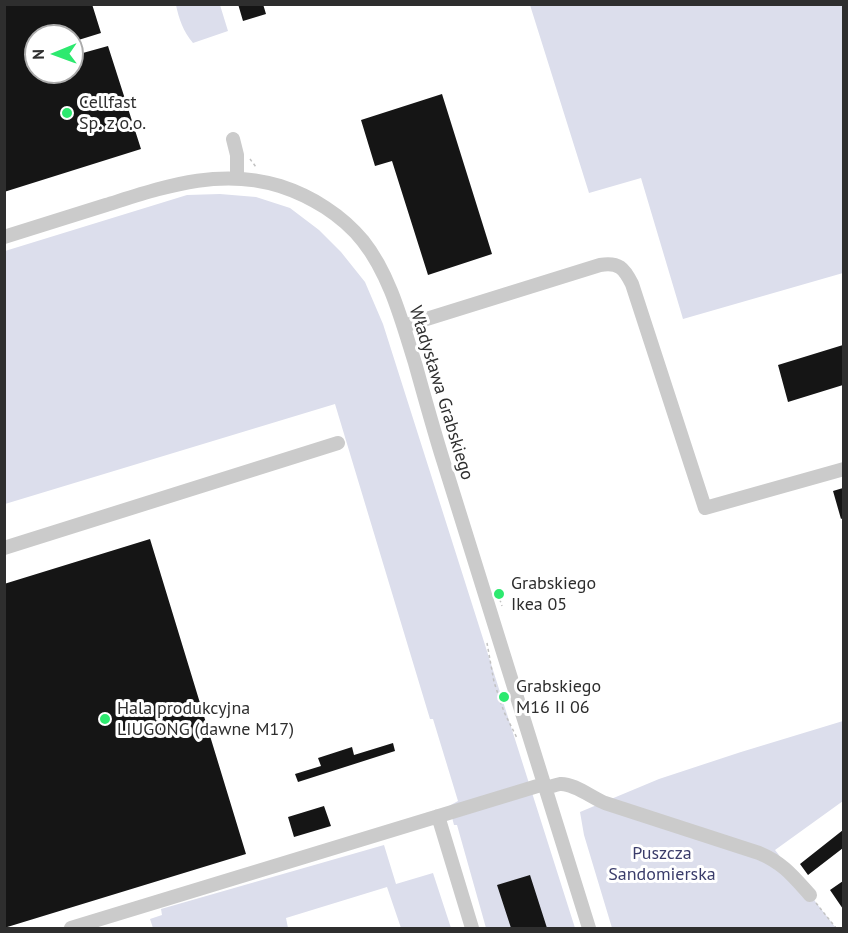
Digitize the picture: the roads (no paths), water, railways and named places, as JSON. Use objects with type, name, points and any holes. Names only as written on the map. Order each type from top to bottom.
[{"type":"street","points":[[232,139],[237,155],[237,178]]},
{"type":"street","name":"Władysława Grabskiego","points":[[4,237],[148,192],[209,178],[237,178],[265,182],[298,192],[338,216],[362,240],[382,272],[404,326],[444,463],[590,928]]},
{"type":"street","points":[[404,326],[600,265],[616,265],[623,268],[632,284],[705,508],[843,469]]},
{"type":"street","points":[[4,548],[338,443]]},
{"type":"street","points":[[71,928],[438,816],[545,786],[561,784],[568,785],[605,804],[774,859],[810,895]]},
{"type":"street","points":[[438,816],[472,928]]},
{"type":"place","name":"Cellfast Sp. z o.o.","points":[[67,113]]},
{"type":"place","name":"Grabskiego Ikea 05","points":[[499,594]]},
{"type":"place","name":"Grabskiego M16 II 06","points":[[504,697]]},
{"type":"place","name":"Hala produkcyjna LIUGONG (dawne M17)","points":[[105,719]]},
{"type":"park label","name":"Puszcza Sandomierska","points":[[662,864]]}]
